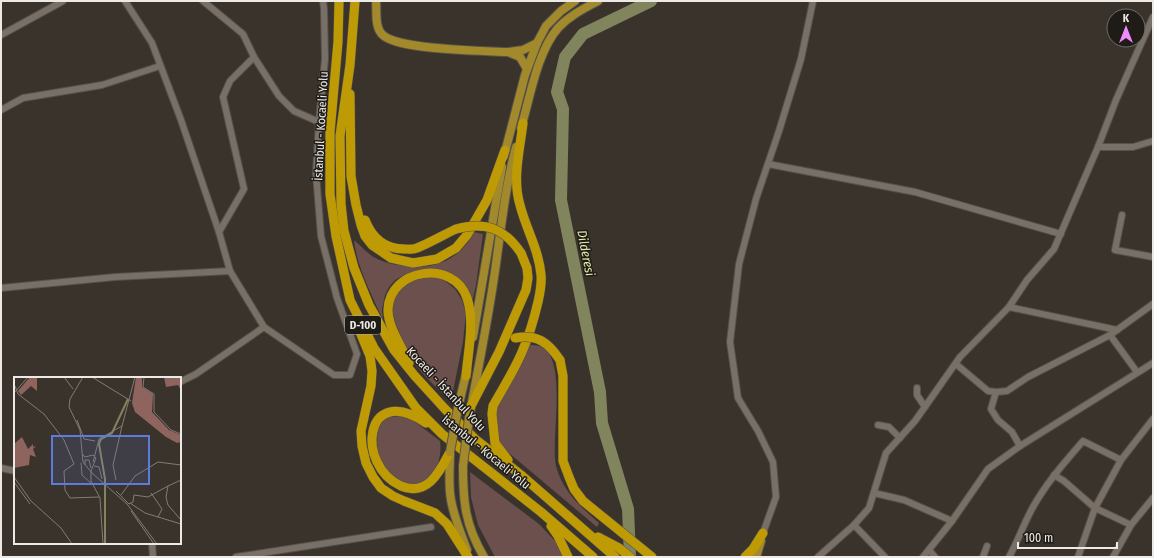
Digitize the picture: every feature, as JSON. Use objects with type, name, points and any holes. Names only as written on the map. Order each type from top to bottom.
[{"type":"highway","name":"İstanbul - Kocaeli Yolu","points":[[339,1],[338,42],[330,132],[330,194],[336,236],[350,300],[374,348],[416,408],[442,434],[541,512],[593,557]]},
{"type":"highway","name":"Kocaeli - İstanbul Yolu","points":[[355,1],[350,65],[340,136],[341,204],[344,231],[354,268],[369,306],[394,350],[444,409],[475,439],[521,475],[613,555]]},
{"type":"highway","points":[[350,65],[351,176],[353,188],[361,225],[365,236],[372,245],[391,258],[413,263],[437,259],[456,248],[467,235],[487,200],[505,150]]},
{"type":"highway","points":[[521,475],[495,443],[492,414],[494,406],[525,346],[536,311],[541,288],[540,264],[520,204],[517,188],[517,171],[523,123]]},
{"type":"highway","points":[[353,188],[368,228],[374,237],[388,246],[396,249],[415,249],[456,229],[466,226],[485,226],[495,228],[514,242],[521,253],[527,268],[528,278],[526,290],[499,352],[471,406]]},
{"type":"highway","points":[[414,375],[390,324],[388,309],[391,296],[399,284],[412,276],[425,273],[435,273],[446,276],[458,284],[466,296],[470,312],[466,376]]},
{"type":"highway","points":[[350,300],[357,326],[370,356],[372,371],[371,386],[360,431],[366,462],[373,477],[381,488],[404,501],[435,512],[447,524],[469,557]]},
{"type":"highway","points":[[499,352],[515,338],[524,337],[547,343],[560,360],[563,376],[563,461],[574,489],[583,501],[652,557]]},
{"type":"highway","points":[[442,434],[414,415],[398,410],[390,412],[378,420],[374,426],[371,437],[373,451],[385,474],[391,480],[409,488],[418,488],[432,481],[439,474],[450,452]]},
{"type":"highway","points":[[541,512],[558,536],[568,557]]},
{"type":"highway","points":[[586,531],[619,548],[630,557]]},
{"type":"highway","points":[[745,557],[754,549],[763,533]]},
{"type":"main road","points":[[376,1],[377,21],[383,36],[405,44],[508,52],[523,50],[537,43]]},
{"type":"main road","points":[[469,557],[460,534],[451,500],[449,481],[450,452],[458,408],[466,376],[505,150],[527,69],[537,43],[546,26],[561,11],[575,1]]},
{"type":"main road","points":[[484,557],[468,523],[463,494],[463,466],[469,418],[490,302],[511,167],[539,64],[547,43],[558,28],[575,13],[598,1]]},
{"type":"main road","points":[[508,52],[520,57],[527,69]]},
{"type":"main road","points":[[756,557],[763,533]]},
{"type":"street","points":[[1,35],[63,1]]},
{"type":"street","points":[[125,1],[152,43],[181,120],[219,232],[230,272],[264,327],[334,374],[350,375],[357,354],[337,298],[321,236],[316,174],[325,59],[323,1]]},
{"type":"street","points":[[203,1],[243,34],[254,57],[279,96],[294,111],[319,122]]},
{"type":"street","points":[[763,533],[776,497],[772,462],[758,431],[738,398],[730,342],[739,264],[756,199],[801,59],[813,1]]},
{"type":"street","points":[[818,557],[854,525],[870,508],[886,453],[915,421],[960,357],[1009,307],[1027,280],[1054,248],[1098,147],[1116,100],[1153,17]]},
{"type":"street","points":[[219,232],[244,189],[223,97],[230,81],[254,57]]},
{"type":"street","points":[[1,110],[23,98],[102,85],[160,66]]},
{"type":"street","points":[[1098,147],[1133,147],[1153,141]]},
{"type":"street","points":[[768,164],[915,192],[1061,234]]},
{"type":"street","points":[[1122,215],[1115,250],[1153,257]]},
{"type":"street","points":[[1,288],[115,277],[230,272]]},
{"type":"street","points":[[956,364],[988,391],[1007,391],[1028,378],[1110,335],[1153,304]]},
{"type":"street","points":[[1009,307],[1117,330]]},
{"type":"street","points":[[181,382],[196,374],[264,327]]},
{"type":"street","points":[[1110,335],[1137,372]]},
{"type":"street","points":[[923,557],[952,521],[988,469],[1020,446],[1153,363]]},
{"type":"street","points":[[917,388],[917,395],[925,407]]},
{"type":"street","points":[[996,392],[991,409],[998,420],[1012,432],[1020,446]]},
{"type":"street","points":[[1078,557],[1095,508],[1121,460],[1153,419]]},
{"type":"street","points":[[878,425],[888,427],[900,438]]},
{"type":"street","points":[[1009,557],[1033,507],[1054,475],[1084,441],[1121,460]]},
{"type":"street","points":[[1,468],[14,471]]},
{"type":"street","points":[[1054,475],[1064,481],[1095,508],[1131,525]]},
{"type":"street","points":[[874,493],[904,500],[952,521]]},
{"type":"street","points":[[1112,557],[1131,525],[1153,498]]},
{"type":"street","points":[[854,525],[885,557]]},
{"type":"street","points":[[236,557],[431,527]]},
{"type":"street","points":[[152,544],[153,557]]},
{"type":"street","points":[[983,557],[987,546]]},
{"type":"street","points":[[928,550],[935,557]]},
{"type":"shaded area","points":[[474,232],[483,234],[476,285],[472,302],[462,285],[427,269],[417,271],[406,274],[395,280],[389,287],[385,295],[382,309],[383,320],[358,261],[354,240],[375,258],[382,261],[396,265],[422,267],[442,262],[452,257],[468,242]]},
{"type":"shaded area","points":[[432,276],[445,281],[455,289],[462,300],[466,313],[463,342],[451,401],[418,368],[402,339],[392,308],[398,293],[407,283],[413,280]]},
{"type":"shaded area","points":[[528,345],[540,346],[549,353],[554,366],[557,400],[555,454],[556,466],[559,475],[573,498],[599,523],[597,527],[500,444],[496,431],[495,418],[497,409]]},
{"type":"shaded area","points":[[402,416],[414,421],[440,441],[440,457],[434,472],[423,483],[416,485],[407,485],[390,474],[383,465],[378,453],[378,427],[387,417]]},
{"type":"shaded area","points":[[470,472],[539,524],[559,545],[563,557],[495,557],[478,525],[471,497]]},
{"type":"waterway","name":"Dilderesi","points":[[630,557],[628,509],[602,423],[600,392],[561,200],[563,109],[557,92],[565,57],[583,34],[651,1]]}]
